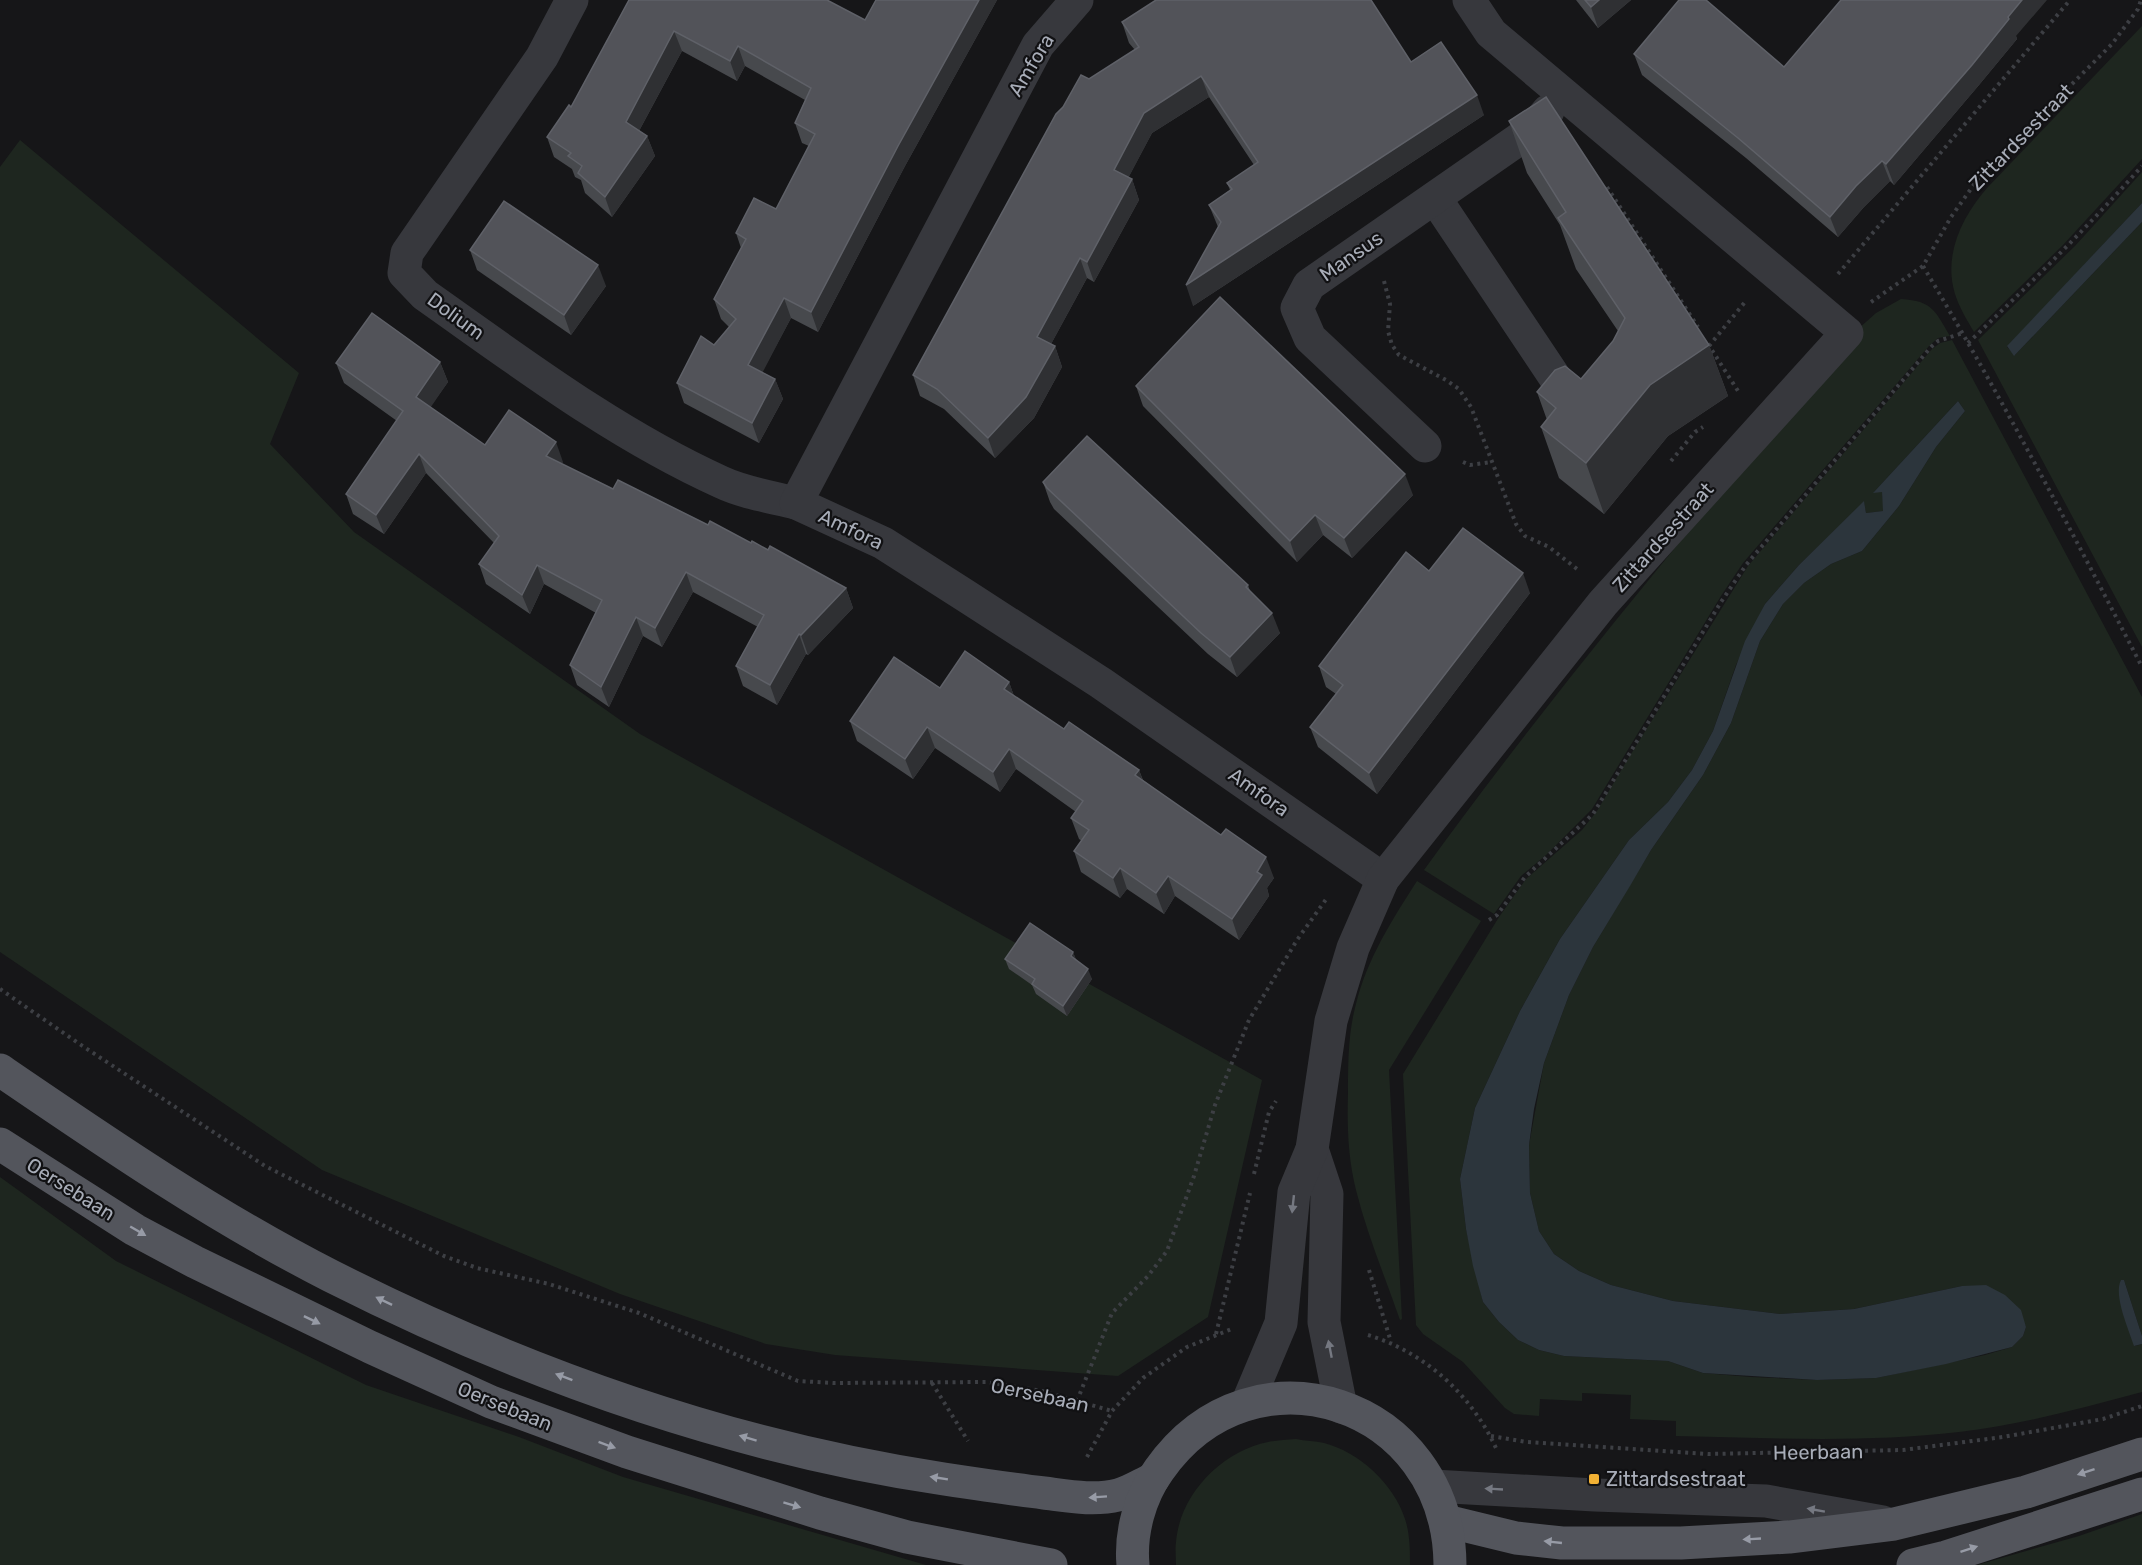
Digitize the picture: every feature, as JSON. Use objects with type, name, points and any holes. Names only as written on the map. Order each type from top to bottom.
[{"type":"main road","points":[[0,1070],[148,1168],[248,1230],[329,1275],[435,1326],[628,1402],[768,1444],[904,1473],[997,1487],[1074,1498],[1118,1495],[1153,1479]]},
{"type":"main road","name":"Oersebaan","points":[[0,1144],[135,1230],[195,1262],[370,1347],[491,1402],[627,1452],[820,1513],[907,1537],[1051,1565]]},
{"type":"main road","points":[[1133,1565],[1133,1540],[1137,1518],[1153,1479],[1171,1453],[1186,1438],[1204,1424],[1247,1404],[1269,1400],[1300,1399],[1341,1407],[1360,1414],[1387,1431],[1410,1453],[1433,1486],[1446,1521],[1450,1565]]},
{"type":"main road","points":[[1446,1521],[1516,1538],[1562,1543],[1681,1543],[1789,1537],[1894,1524],[2026,1492],[2142,1454]]},
{"type":"main road","points":[[1913,1565],[1946,1557],[2142,1494]]},
{"type":"street","name":"Dolium","points":[[572,0],[542,57],[407,253],[404,273],[425,295],[586,407],[651,447],[724,484],[796,503]]},
{"type":"street","name":"Amfora","points":[[1077,0],[1038,45],[796,503],[883,543],[948,584],[1101,683],[1383,879]]},
{"type":"street","points":[[1469,0],[1491,33],[1847,333]]},
{"type":"street","name":"Mansus","points":[[1425,446],[1310,338],[1297,308],[1310,285],[1532,130],[1562,93]]},
{"type":"street","points":[[1435,198],[1572,404]]},
{"type":"street","name":"Zittardsestraat","points":[[1247,1404],[1281,1323],[1294,1192],[1312,1149],[1331,1022],[1353,948],[1383,879],[1603,603],[1847,333]]},
{"type":"street","name":"Zittardsestraat","points":[[1312,1149],[1327,1194],[1324,1322],[1341,1407]]},
{"type":"street","points":[[1433,1486],[1766,1501],[1894,1524]]},
{"type":"path","points":[[1812,305],[2070,0]]},
{"type":"path","name":"Zittardsestraat","points":[[1847,333],[1873,300],[1923,266],[1951,217],[1980,176],[2112,44],[2138,9],[2141,0]]},
{"type":"path","points":[[1968,343],[2084,230],[2142,166]]},
{"type":"path","points":[[1603,180],[1744,400]]},
{"type":"path","points":[[1364,247],[1388,290],[1390,304],[1388,331],[1392,345],[1399,355],[1459,389],[1471,407],[1516,524],[1525,536],[1549,547],[1581,573],[1603,603]]},
{"type":"path","points":[[1923,266],[1963,333],[2074,536],[2142,667]]},
{"type":"path","points":[[1709,346],[1771,270]]},
{"type":"path","points":[[1489,920],[1497,915],[1525,877],[1593,814],[1721,602],[1746,565],[1931,348],[1938,341],[1963,333]]},
{"type":"path","points":[[1666,468],[1695,432],[1705,426]]},
{"type":"path","points":[[1077,1401],[1112,1313],[1148,1276],[1167,1251],[1194,1176],[1215,1105],[1249,1020],[1297,940],[1332,891]]},
{"type":"path","name":"Oersebaan","points":[[0,989],[265,1166],[444,1256],[477,1268],[567,1289],[639,1313],[798,1381],[834,1383],[986,1382],[1042,1391],[1112,1411],[1143,1378],[1186,1347],[1216,1335]]},
{"type":"path","points":[[932,1383],[997,1487]]},
{"type":"path","name":"Heerbaan","points":[[1490,1436],[1527,1442],[1708,1454],[1903,1450],[2014,1435],[2103,1419],[2142,1406]]},
{"type":"shaded area","points":[[2142,26],[2142,159],[2063,245],[1974,332],[1955,294],[1951,265],[1957,237],[1970,211],[1987,188]]},
{"type":"shaded area","points":[[20,140],[299,373],[270,444],[354,532],[640,734],[1262,1080],[1208,1317],[1118,1376],[835,1355],[766,1344],[620,1294],[322,1170],[0,952],[0,167]]},
{"type":"shaded area","points":[[2142,172],[2142,203],[2007,347],[2015,355],[2142,222],[2142,647],[1978,340],[2075,246]]},
{"type":"shaded area","points":[[2142,203],[2142,222],[2014,356],[2007,346]]},
{"type":"shaded area","points":[[1901,299],[1927,305],[1941,320],[1950,336],[1938,338],[1929,346],[1743,563],[1592,809],[1546,855],[1521,876],[1494,914],[1424,870],[1474,801],[1579,667],[1848,338],[1876,313]]},
{"type":"shaded area","points":[[1952,340],[2142,697],[2142,1336],[2124,1280],[2135,1346],[2142,1344],[2142,1392],[2005,1425],[1959,1432],[1888,1438],[1676,1436],[1676,1421],[1630,1419],[1631,1395],[1582,1393],[1582,1401],[1540,1399],[1539,1416],[1514,1414],[1505,1408],[1463,1362],[1423,1334],[1416,1325],[1403,1074],[1499,917],[1526,879],[1582,830],[1597,811],[1748,566],[1932,349],[1940,343]],"holes":[[[1958,401],[1965,411],[1936,447],[1899,506],[1862,551],[1831,564],[1804,583],[1783,604],[1760,641],[1731,723],[1703,775],[1651,850],[1593,947],[1569,995],[1544,1063],[1529,1145],[1530,1193],[1539,1231],[1554,1254],[1579,1271],[1611,1285],[1673,1301],[1780,1314],[1854,1309],[1962,1286],[2023,1320],[2026,1327],[2023,1336],[2012,1347],[1985,1355],[1876,1378],[1817,1380],[1703,1373],[1668,1361],[1564,1356],[1539,1350],[1518,1340],[1483,1302],[1466,1229],[1460,1179],[1475,1108],[1520,1011],[1560,939],[1629,840],[1668,802],[1692,770],[1713,731],[1736,665],[1765,604],[1799,565],[1864,502],[1866,513],[1884,511],[1882,491],[1874,492]]]},
{"type":"shaded area","points":[[1958,401],[1965,411],[1936,447],[1899,506],[1862,551],[1831,564],[1804,583],[1783,604],[1760,641],[1731,723],[1703,775],[1651,850],[1593,947],[1569,995],[1544,1063],[1529,1145],[1530,1193],[1539,1231],[1554,1254],[1579,1271],[1611,1285],[1673,1301],[1780,1314],[1854,1309],[1962,1286],[1986,1285],[2005,1295],[2021,1310],[2026,1327],[2023,1336],[2012,1347],[1946,1364],[1876,1378],[1817,1380],[1703,1373],[1668,1361],[1564,1356],[1539,1350],[1518,1340],[1483,1302],[1473,1266],[1460,1179],[1475,1108],[1520,1011],[1560,939],[1629,840],[1668,802],[1692,770],[1713,731],[1745,641],[1765,604],[1799,565],[1864,501],[1866,513],[1883,511],[1882,492],[1873,493]]},
{"type":"shaded area","points":[[1417,881],[1481,921],[1389,1070],[1402,1319],[1400,1320],[1365,1223],[1353,1178],[1348,1130],[1348,1060],[1353,1015],[1367,971],[1390,925]]},
{"type":"shaded area","points":[[0,1177],[116,1261],[366,1385],[519,1437],[623,1477],[926,1565],[0,1565]]},
{"type":"shaded area","points":[[2121,1280],[2124,1280],[2142,1336],[2142,1344],[2134,1346],[2126,1322],[2120,1303]]},
{"type":"shaded area","points":[[1296,1439],[1337,1447],[1362,1462],[1384,1482],[1400,1506],[1405,1519],[1409,1536],[1410,1565],[1176,1565],[1179,1524],[1186,1507],[1206,1477],[1235,1455],[1251,1447],[1271,1441]]},
{"type":"shaded area","points":[[2142,1514],[2142,1565],[1977,1565],[2079,1536]]},
{"type":"building","points":[[629,0],[827,0],[865,20],[876,0],[979,0],[898,146],[811,312],[784,298],[748,365],[775,379],[752,423],[677,383],[701,336],[714,345],[736,319],[714,299],[746,239],[736,233],[754,198],[776,209],[815,134],[795,123],[811,88],[738,46],[730,61],[674,31],[626,122],[647,136],[605,197],[578,173],[582,166],[568,156],[571,153],[547,137],[569,105],[571,107]]},
{"type":"building","points":[[1156,0],[1371,0],[1411,62],[1441,42],[1477,95],[1186,285],[1221,222],[1209,205],[1232,189],[1227,183],[1258,162],[1201,76],[1144,113],[1114,170],[1132,179],[1087,262],[1080,258],[1037,337],[1055,346],[1026,397],[988,438],[937,389],[913,375],[1056,114],[1063,107],[1081,75],[1089,79],[1139,47],[1122,22]]},
{"type":"building","points":[[1585,0],[1599,0],[1591,7]]},
{"type":"building","points":[[1679,0],[1706,0],[1784,67],[1841,0],[2022,0],[1972,65],[1886,164],[1882,161],[1856,186],[1830,217],[1738,138],[1634,54]]},
{"type":"building","points":[[1546,97],[1709,345],[1650,385],[1586,463],[1541,427],[1556,408],[1537,392],[1555,370],[1565,366],[1581,379],[1613,341],[1625,318],[1558,218],[1566,212],[1509,121]]},
{"type":"building","points":[[504,201],[598,265],[564,315],[470,250]]},
{"type":"building","points":[[1220,297],[1405,474],[1344,538],[1315,515],[1290,541],[1136,386]]},
{"type":"building","points":[[372,313],[440,362],[416,397],[485,445],[509,410],[556,442],[546,456],[613,489],[618,480],[708,525],[710,521],[768,550],[770,546],[846,588],[801,635],[799,634],[770,685],[736,666],[764,615],[686,572],[655,628],[636,617],[601,687],[570,665],[602,600],[537,565],[522,595],[479,564],[499,536],[419,454],[376,515],[346,494],[403,411],[336,363]]},
{"type":"building","points":[[1087,436],[1248,585],[1246,587],[1272,613],[1230,657],[1201,633],[1043,482]]},
{"type":"building","points":[[1463,528],[1523,573],[1369,773],[1310,727],[1343,685],[1319,666],[1406,552],[1429,571]]},
{"type":"building","points":[[965,651],[1009,682],[1004,689],[1064,729],[1069,722],[1139,770],[1135,775],[1221,835],[1226,829],[1266,857],[1257,872],[1262,875],[1232,919],[1168,876],[1156,893],[1120,868],[1113,878],[1074,851],[1089,830],[1071,818],[1083,801],[1009,749],[993,772],[927,727],[905,759],[850,721],[894,657],[940,688]]},
{"type":"building","points":[[1030,923],[1073,952],[1071,956],[1088,969],[1063,1006],[1032,984],[1035,979],[1005,959]]},
{"type":"place","name":"Zittardsestraat","points":[[1594,1479]]}]
